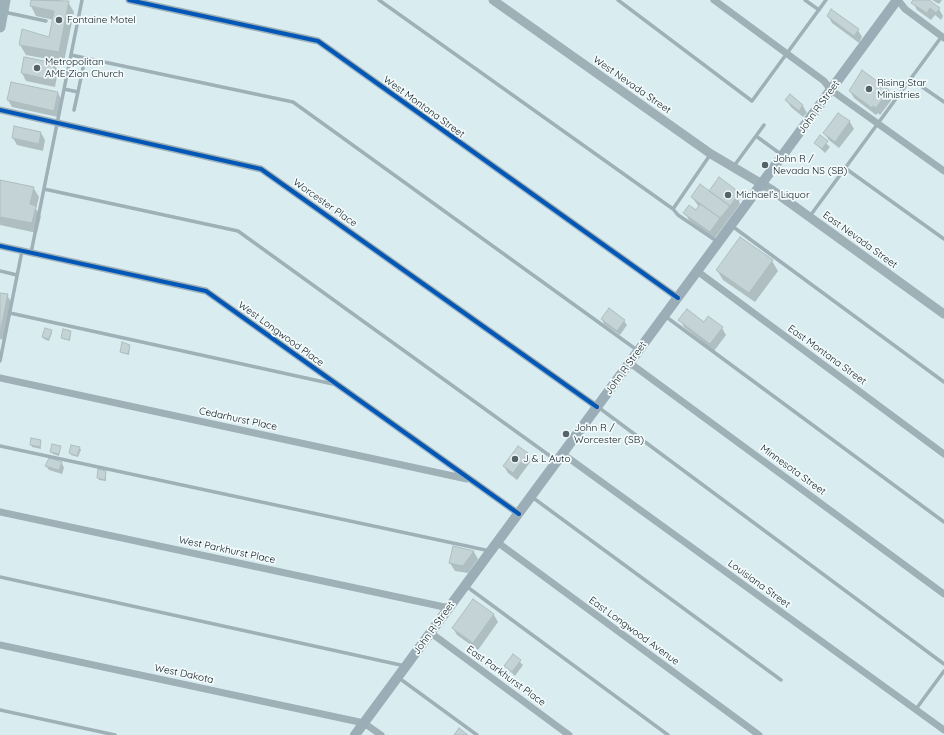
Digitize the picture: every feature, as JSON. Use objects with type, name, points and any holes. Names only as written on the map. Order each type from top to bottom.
[{"type":"main road","points":[[0,27],[5,0]]},
{"type":"main road","name":"John R Street","points":[[355,735],[898,0]]},
{"type":"street","name":"West Montana Street","points":[[128,0],[318,41],[678,298]]},
{"type":"street","name":"West Nevada Street","points":[[493,0],[732,169],[762,184]]},
{"type":"street","points":[[714,0],[824,81],[831,90],[944,171]]},
{"type":"street","points":[[898,0],[905,10],[943,36]]},
{"type":"street","name":"Worcester Place","points":[[0,110],[261,169],[597,407]]},
{"type":"street","name":"East Nevada Street","points":[[762,184],[944,314]]},
{"type":"street","name":"West Longwood Place","points":[[0,246],[206,291],[518,514]]},
{"type":"street","name":"East Montana Street","points":[[697,272],[944,454]]},
{"type":"street","name":"Minnesota Street","points":[[630,363],[944,594]]},
{"type":"street","name":"Cedarhurst Place","points":[[0,378],[471,480]]},
{"type":"street","name":"Louisiana Street","points":[[560,457],[944,730]]},
{"type":"street","name":"West Parkhurst Place","points":[[0,512],[449,608]]},
{"type":"street","name":"East Longwood Avenue","points":[[497,542],[758,735]]},
{"type":"street","name":"East Parkhurst Place","points":[[431,633],[569,735]]},
{"type":"street","name":"West Dakota","points":[[0,645],[364,723]]},
{"type":"street","points":[[364,723],[381,735]]},
{"type":"lane","points":[[31,253],[82,0]]},
{"type":"lane","points":[[379,0],[673,209],[678,215],[718,243]]},
{"type":"lane","points":[[618,0],[752,101],[826,0]]},
{"type":"lane","points":[[805,0],[819,10]]},
{"type":"lane","points":[[3,12],[46,21]]},
{"type":"lane","points":[[809,217],[943,36]]},
{"type":"lane","points":[[70,55],[293,102],[638,351]]},
{"type":"lane","points":[[74,110],[84,68]]},
{"type":"lane","points":[[911,79],[944,102]]},
{"type":"lane","points":[[64,89],[78,92]]},
{"type":"lane","points":[[732,169],[764,125]]},
{"type":"lane","points":[[756,136],[783,155]]},
{"type":"lane","points":[[673,209],[711,154]]},
{"type":"lane","points":[[845,168],[944,239]]},
{"type":"lane","points":[[44,189],[238,231],[560,457]]},
{"type":"lane","points":[[731,226],[944,382]]},
{"type":"lane","points":[[0,361],[22,251]]},
{"type":"lane","points":[[0,271],[17,275]]},
{"type":"lane","points":[[10,313],[339,385]]},
{"type":"lane","points":[[665,316],[944,522]]},
{"type":"lane","points":[[597,407],[944,664]]},
{"type":"lane","points":[[0,446],[491,551]]},
{"type":"lane","points":[[531,496],[781,680]]},
{"type":"lane","points":[[0,577],[406,666]]},
{"type":"lane","points":[[465,586],[668,735]]},
{"type":"lane","points":[[916,709],[944,671]]},
{"type":"lane","points":[[398,677],[477,735]]},
{"type":"lane","points":[[0,710],[115,735]]},
{"type":"building","name":"Fontaine Motel","points":[[31,0],[69,1],[59,52],[19,45],[22,29],[49,37],[54,11],[30,6]]},
{"type":"building","points":[[913,0],[929,0],[940,8],[936,13],[930,8],[927,13],[911,3]]},
{"type":"building","points":[[831,9],[859,29],[854,36],[827,16]]},
{"type":"building","name":"Metropolitan AME Zion Church","points":[[24,57],[54,63],[51,80],[21,73]]},
{"type":"building","name":"Rising Star Ministries","points":[[862,70],[889,90],[876,108],[873,106],[872,108],[849,91]]},
{"type":"building","points":[[11,82],[58,92],[54,111],[7,100]]},
{"type":"building","points":[[790,94],[803,105],[799,111],[785,100]]},
{"type":"building","points":[[838,113],[850,121],[835,142],[823,133]]},
{"type":"building","points":[[14,126],[41,132],[39,144],[12,138]]},
{"type":"building","points":[[820,135],[828,141],[822,149],[814,143]]},
{"type":"building","points":[[719,177],[735,189],[737,196],[730,206],[709,191]]},
{"type":"building","points":[[0,180],[34,187],[30,204],[36,206],[32,223],[0,217]]},
{"type":"building","points":[[700,184],[730,206],[720,218],[691,197]]},
{"type":"building","points":[[700,204],[720,218],[710,232],[683,213],[689,205],[696,210]]},
{"type":"building","points":[[740,237],[773,260],[749,293],[716,270]]},
{"type":"building","points":[[0,293],[8,294],[0,333]]},
{"type":"building","points":[[609,308],[625,320],[617,331],[601,319]]},
{"type":"building","points":[[687,309],[704,322],[708,316],[723,327],[710,344],[678,320]]},
{"type":"building","points":[[45,328],[52,330],[49,339],[42,337]]},
{"type":"building","points":[[63,329],[71,331],[69,340],[61,338]]},
{"type":"building","points":[[122,342],[130,345],[128,354],[120,352]]},
{"type":"building","points":[[31,438],[41,440],[40,447],[30,445]]},
{"type":"building","points":[[52,444],[61,446],[59,454],[50,452]]},
{"type":"building","points":[[71,445],[80,447],[77,456],[69,453]]},
{"type":"building","points":[[518,446],[528,453],[513,473],[503,466]]},
{"type":"building","points":[[49,458],[62,462],[59,470],[45,466]]},
{"type":"building","points":[[98,469],[106,471],[105,480],[97,478]]},
{"type":"building","points":[[453,546],[474,551],[463,566],[449,563]]},
{"type":"building","points":[[473,599],[494,614],[473,643],[452,628]]},
{"type":"building","points":[[513,654],[521,660],[512,672],[504,666]]},
{"type":"building","points":[[459,728],[468,735],[454,735]]},
{"type":"cycle path","points":[[129,0],[318,41],[678,298]]},
{"type":"cycle path","points":[[0,110],[261,169],[597,407]]},
{"type":"cycle path","points":[[0,246],[206,291],[519,514]]},
{"type":"place","name":"Fontaine Motel","points":[[59,20]]},
{"type":"place","name":"Metropolitan AME Zion Church","points":[[37,68]]},
{"type":"place","name":"Rising Star Ministries","points":[[869,89]]},
{"type":"place","name":"John R / Nevada NS (SB)","points":[[765,165]]},
{"type":"place","name":"Michael's Liquor","points":[[728,195]]},
{"type":"place","name":"John R / Worcester (SB)","points":[[566,434]]},
{"type":"place","name":"J & L Auto","points":[[515,459]]}]
